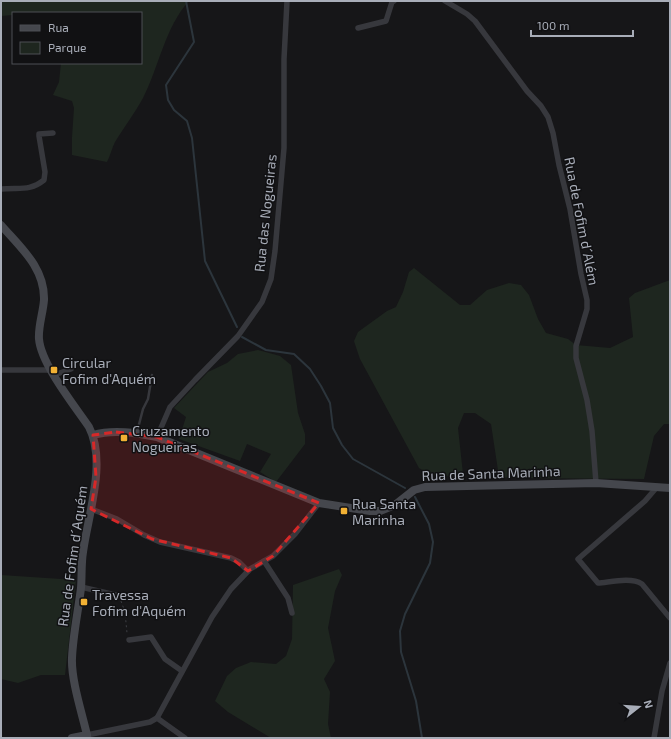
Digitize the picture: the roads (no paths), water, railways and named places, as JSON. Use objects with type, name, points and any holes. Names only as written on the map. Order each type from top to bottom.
[{"type":"street","name":"Rua das Nogueiras","points":[[157,437],[170,407],[238,336],[262,302],[271,279],[275,251],[284,148],[284,59],[287,1]]},
{"type":"street","points":[[358,28],[386,21],[392,2],[394,1]]},
{"type":"street","name":"Rua de Fofim d´Além","points":[[445,1],[467,14],[474,21],[548,117],[570,209],[580,274],[586,300],[587,309],[576,346],[576,358],[587,400],[592,431],[596,483]]},
{"type":"street","points":[[1,189],[12,187],[22,190],[38,185],[44,180],[45,172],[39,134],[53,133]]},
{"type":"street","name":"Rua de Fofim d´Aquém","points":[[1,225],[35,264],[43,281],[44,299],[40,339],[44,358],[94,435],[96,477],[82,553],[81,587],[72,660],[73,672],[87,736]]},
{"type":"street","points":[[1,370],[53,373],[71,369]]},
{"type":"street","name":"Rua de Santa Marinha","points":[[94,435],[110,432],[137,433],[157,437],[319,503],[370,511],[380,511],[395,505],[414,490],[425,487],[596,483],[670,488]]},
{"type":"street","points":[[657,487],[645,501],[578,559],[598,583],[637,581],[642,584],[670,618]]},
{"type":"street","points":[[72,738],[150,722],[157,718],[212,617],[227,594],[248,571],[273,556],[294,534],[319,503]]},
{"type":"street","points":[[91,509],[117,519],[152,539],[178,547],[231,558],[239,562],[248,571]]},
{"type":"street","points":[[264,561],[288,598],[292,613]]},
{"type":"street","points":[[81,587],[120,596]]},
{"type":"street","points":[[129,640],[151,637],[165,659],[182,671]]},
{"type":"street","points":[[654,738],[662,690],[670,663]]},
{"type":"street","points":[[157,718],[185,738]]},
{"type":"lane","points":[[137,433],[143,409],[148,399],[152,375]]},
{"type":"waterway","points":[[186,1],[194,42],[166,85],[168,100],[174,110],[187,121],[192,138],[205,261],[237,327]]},
{"type":"waterway","points":[[242,337],[266,350],[294,354],[310,369],[321,386],[330,403],[333,428],[342,445],[353,459],[405,488]]},
{"type":"waterway","points":[[415,497],[429,524],[433,542],[430,563],[405,614],[400,631],[401,652],[416,701],[422,738]]},
{"type":"place","name":"Circular Fofim d'Aquém","points":[[54,370]]},
{"type":"place","name":"Cruzamento Nogueiras","points":[[124,438]]},
{"type":"place","name":"Rua Santa Marinha","points":[[344,511]]},
{"type":"place","name":"Travessa Fofim d'Aquém","points":[[84,602]]}]
